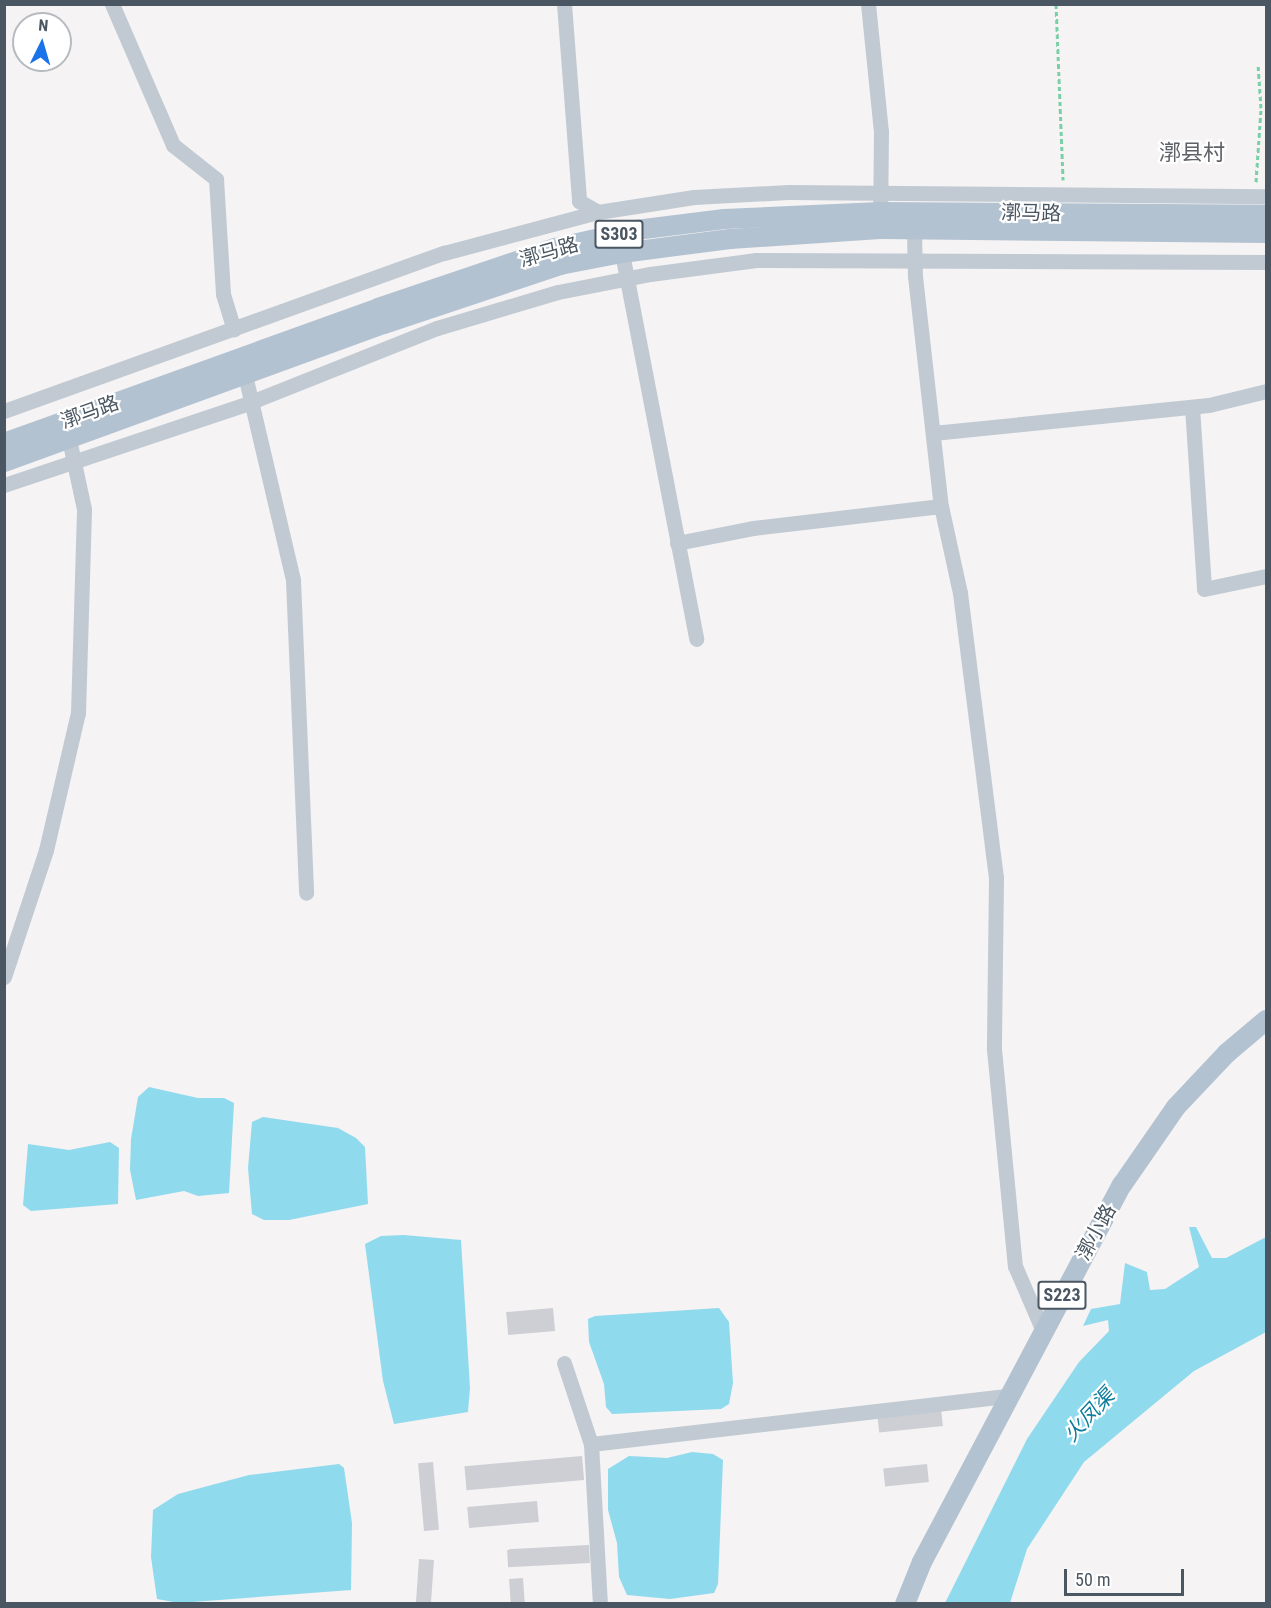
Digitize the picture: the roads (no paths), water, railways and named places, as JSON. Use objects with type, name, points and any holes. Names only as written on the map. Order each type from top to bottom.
[{"type":"main road","name":"漷马路","points":[[4,443],[378,308],[555,248],[636,230],[724,219],[880,221],[1266,215]]},
{"type":"main road","name":"漷马路","points":[[4,462],[560,265],[622,253],[880,221],[914,230],[1266,233]]},
{"type":"main road","name":"漷小路","points":[[905,1604],[922,1562],[1008,1396],[1147,1145],[1201,1079],[1266,1020]]},
{"type":"street","points":[[112,4],[173,145],[216,179],[223,294],[234,329]]},
{"type":"street","points":[[564,4],[579,201],[598,212]]},
{"type":"street","points":[[868,4],[881,131],[880,221]]},
{"type":"street","points":[[4,411],[444,253],[598,212],[694,197],[880,190],[1064,195],[1261,196]]},
{"type":"street","points":[[914,230],[915,259],[941,507],[960,593],[996,878],[994,1049],[1015,1266],[1043,1331]]},
{"type":"street","points":[[622,253],[696,639]]},
{"type":"street","points":[[4,486],[252,402],[437,328],[558,292],[626,279],[756,260],[1266,262]]},
{"type":"street","points":[[245,375],[293,580],[306,893]]},
{"type":"street","points":[[933,433],[1192,407],[1266,391]]},
{"type":"street","points":[[1192,407],[1204,589],[1266,576]]},
{"type":"street","points":[[4,977],[46,850],[78,713],[84,520],[69,439]]},
{"type":"street","points":[[677,543],[753,528],[941,507]]},
{"type":"street","points":[[564,1363],[591,1444],[600,1604]]},
{"type":"street","points":[[591,1444],[1008,1396]]},
{"type":"water","points":[[149,1087],[198,1098],[224,1098],[234,1103],[229,1193],[198,1196],[184,1191],[136,1200],[130,1170],[131,1139],[138,1097]]},
{"type":"water","points":[[263,1117],[338,1128],[356,1138],[365,1147],[368,1204],[289,1220],[264,1220],[252,1214],[248,1168],[252,1122]]},
{"type":"water","points":[[110,1142],[119,1148],[118,1204],[31,1211],[23,1205],[28,1144],[69,1150]]},
{"type":"water","name":"火凤渠","points":[[1189,1227],[1196,1227],[1212,1258],[1226,1258],[1266,1237],[1266,1332],[1194,1371],[1084,1462],[1027,1549],[1010,1603],[945,1603],[1027,1439],[1079,1362],[1109,1331],[1108,1320],[1083,1326],[1091,1309],[1120,1304],[1125,1263],[1147,1272],[1150,1290],[1165,1289],[1199,1267]]},
{"type":"water","points":[[404,1235],[461,1240],[470,1388],[468,1412],[394,1424],[383,1381],[365,1244],[381,1236]]},
{"type":"water","points":[[719,1308],[729,1322],[733,1383],[729,1404],[721,1409],[612,1414],[606,1407],[604,1384],[589,1342],[588,1319],[595,1316]]},
{"type":"water","points":[[692,1452],[713,1454],[723,1460],[718,1584],[714,1593],[670,1599],[627,1595],[619,1577],[617,1543],[608,1510],[608,1469],[629,1456],[667,1458]]},
{"type":"water","points":[[339,1464],[344,1468],[352,1523],[351,1590],[179,1603],[157,1599],[151,1557],[153,1510],[178,1494],[249,1475]]},
{"type":"district","name":"漷县村","points":[[1192,153]]}]
